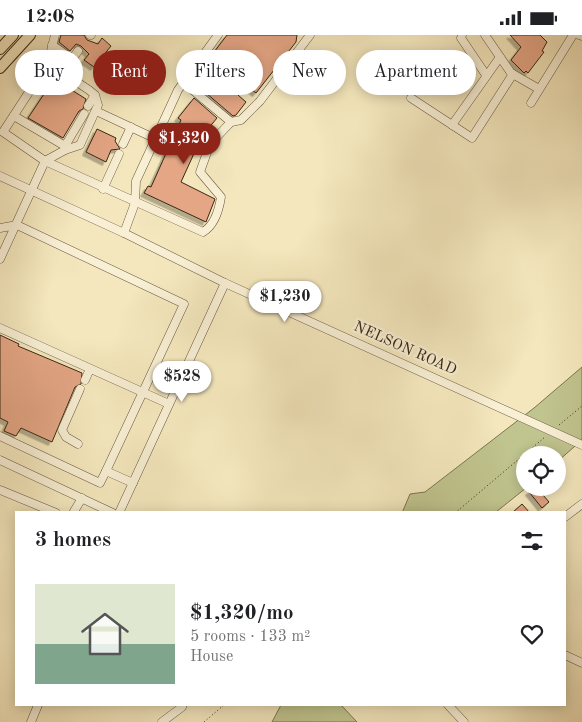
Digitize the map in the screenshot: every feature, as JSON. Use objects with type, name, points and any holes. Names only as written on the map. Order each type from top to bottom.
[{"type":"main road","points":[[0,49],[13,35]]},
{"type":"main road","points":[[0,68],[30,35]]},
{"type":"street","points":[[51,50],[56,35]]},
{"type":"street","points":[[207,50],[218,35]]},
{"type":"street","points":[[27,95],[3,132],[45,161],[203,233],[210,228],[219,209],[221,197],[200,172],[210,144],[231,122],[241,120],[260,101],[310,35]]},
{"type":"street","points":[[462,35],[461,38],[486,75]]},
{"type":"street","points":[[485,35],[513,74],[539,89]]},
{"type":"street","points":[[531,103],[573,35]]},
{"type":"street","points":[[52,45],[59,50]]},
{"type":"street","points":[[452,125],[500,57]]},
{"type":"street","points":[[411,98],[472,138],[513,74]]},
{"type":"street","points":[[88,106],[95,95]]},
{"type":"street","points":[[0,259],[45,161],[65,148],[80,145],[98,105],[95,95]]},
{"type":"street","points":[[124,233],[135,203],[136,181],[177,95]]},
{"type":"street","points":[[199,95],[231,122]]},
{"type":"street","points":[[96,111],[156,139]]},
{"type":"street","points":[[14,116],[65,148]]},
{"type":"street","points":[[65,148],[82,116],[91,123]]},
{"type":"street","points":[[123,144],[131,127]]},
{"type":"street","points":[[103,189],[119,154]]},
{"type":"street","name":"NELSON ROAD","points":[[0,176],[124,233],[225,283],[582,445]]},
{"type":"street","points":[[0,228],[17,225],[184,304],[100,483],[0,436]]},
{"type":"street","points":[[120,511],[225,283]]},
{"type":"street","points":[[0,328],[169,404]]},
{"type":"street","points":[[84,380],[90,369]]},
{"type":"street","points":[[78,444],[66,437],[62,430],[80,389]]},
{"type":"street","points":[[0,461],[109,511]]},
{"type":"street","points":[[106,471],[133,483]]},
{"type":"street","points":[[0,490],[51,511]]},
{"type":"street","points":[[74,511],[82,498]]},
{"type":"street","points":[[566,516],[582,504]]},
{"type":"street","points":[[566,655],[582,663]]},
{"type":"street","points":[[31,722],[38,706]]},
{"type":"street","points":[[162,722],[182,706]]},
{"type":"street","points":[[449,706],[464,722]]},
{"type":"path","points":[[557,427],[582,406]]},
{"type":"path","points":[[457,511],[543,439]]},
{"type":"path","points":[[204,722],[223,706]]},
{"type":"green space","points":[[582,367],[582,440],[566,454],[566,446],[516,446],[516,496],[497,511],[403,511],[410,494],[425,492],[534,408]]},
{"type":"green space","points":[[280,706],[342,706],[357,722],[272,722]]},
{"type":"building","points":[[61,35],[84,35],[87,40],[98,44],[102,38],[111,46],[108,50],[93,50],[93,66],[84,60],[89,54],[81,46],[76,44],[69,50],[59,42]]},
{"type":"building","points":[[227,35],[297,35],[296,42],[290,50],[273,50],[273,71],[263,84],[263,50],[216,50]]},
{"type":"building","points":[[510,35],[540,35],[547,42],[542,51],[544,52],[528,73],[526,71],[524,73],[511,60],[521,47]]},
{"type":"building","points":[[43,95],[80,95],[86,99],[83,109],[79,111],[63,138],[28,118]]},
{"type":"building","points":[[208,95],[238,95],[246,102],[236,115],[233,116]]},
{"type":"building","points":[[194,98],[217,118],[202,136],[181,182],[215,199],[206,222],[144,193],[148,186],[151,187],[181,120],[178,118]]},
{"type":"building","points":[[97,129],[116,138],[115,141],[120,149],[111,150],[106,162],[86,152]]},
{"type":"building","points":[[0,335],[19,344],[18,346],[82,373],[81,384],[75,387],[52,442],[21,428],[16,436],[4,431],[8,422],[0,418]]},
{"type":"building","points":[[532,496],[544,496],[549,502],[542,508]]},
{"type":"building","points":[[522,504],[528,511],[514,511]]}]
